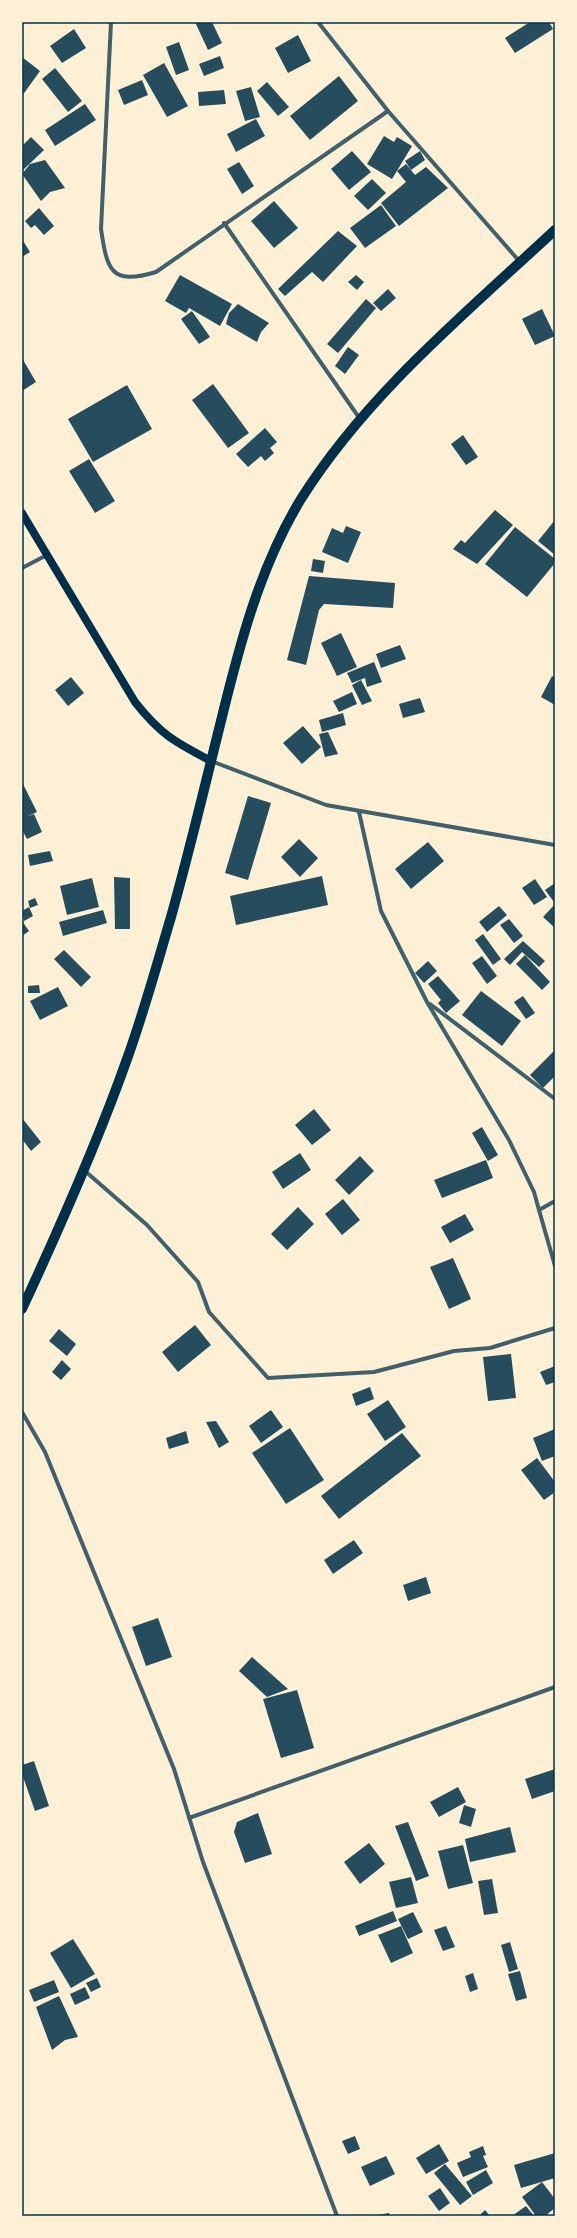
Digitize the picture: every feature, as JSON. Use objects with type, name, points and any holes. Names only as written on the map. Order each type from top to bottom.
[{"type":"main road","points":[[22,1309],[84,1171],[131,1049],[172,915],[241,640],[269,559],[301,500],[327,461],[360,419],[428,349],[555,230]]},
{"type":"main road","points":[[22,513],[135,702],[152,724],[172,741],[211,761]]},
{"type":"street","points":[[111,22],[101,228],[106,260],[115,273],[127,277],[156,272],[224,223],[388,111]]},
{"type":"street","points":[[318,22],[388,111],[520,263]]},
{"type":"street","points":[[224,223],[360,419]]},
{"type":"street","points":[[22,568],[47,555]]},
{"type":"street","points":[[211,761],[326,806],[555,845]]},
{"type":"street","points":[[359,812],[381,911],[427,1002],[509,1140],[534,1192],[555,1266]]},
{"type":"street","points":[[427,1002],[555,1099]]},
{"type":"street","points":[[84,1171],[147,1225],[198,1282],[209,1312],[268,1378],[374,1372],[454,1351],[490,1348],[555,1328]]},
{"type":"street","points":[[539,1210],[555,1201]]},
{"type":"street","points":[[22,1412],[45,1452],[174,1769],[203,1862],[337,2216]]},
{"type":"street","points":[[189,1818],[555,1687]]},
{"type":"building","points":[[195,22],[212,22],[222,43],[208,50]]},
{"type":"building","points":[[530,22],[549,22],[553,29],[515,53],[505,38]]},
{"type":"building","points":[[74,29],[86,48],[62,63],[50,46]]},
{"type":"building","points":[[298,35],[311,61],[288,73],[275,48]]},
{"type":"building","points":[[179,42],[189,70],[176,75],[166,47]]},
{"type":"building","points":[[220,56],[224,68],[204,76],[199,64]]},
{"type":"building","points":[[22,57],[40,71],[22,96]]},
{"type":"building","points":[[164,63],[188,106],[167,117],[143,75]]},
{"type":"building","points":[[55,68],[82,101],[68,112],[42,79]]},
{"type":"building","points":[[339,76],[358,101],[310,140],[290,116]]},
{"type":"building","points":[[142,80],[148,95],[124,105],[118,90]]},
{"type":"building","points":[[267,82],[289,107],[278,116],[257,91]]},
{"type":"building","points":[[251,87],[260,117],[245,121],[236,91]]},
{"type":"building","points":[[224,90],[226,104],[199,106],[198,92]]},
{"type":"building","points":[[85,104],[96,120],[55,146],[45,130]]},
{"type":"building","points":[[256,119],[265,136],[236,152],[227,134]]},
{"type":"building","points":[[384,136],[394,142],[397,137],[412,146],[392,179],[367,164]]},
{"type":"building","points":[[31,137],[44,150],[22,171],[22,146]]},
{"type":"building","points":[[352,151],[371,172],[349,190],[331,169]]},
{"type":"building","points":[[420,151],[425,160],[411,170],[405,161]]},
{"type":"building","points":[[45,160],[65,188],[50,192],[41,201],[22,174],[30,164]]},
{"type":"building","points":[[239,162],[254,186],[242,194],[227,169]]},
{"type":"building","points":[[406,164],[415,175],[426,167],[448,188],[399,226],[381,203],[406,182],[397,171]]},
{"type":"building","points":[[372,179],[386,193],[368,210],[354,196]]},
{"type":"building","points":[[274,201],[298,228],[274,248],[251,221]]},
{"type":"building","points":[[381,205],[396,226],[365,248],[350,228]]},
{"type":"building","points":[[39,208],[54,226],[44,235],[35,225],[31,228],[25,221]]},
{"type":"building","points":[[338,231],[357,246],[323,282],[312,272],[285,296],[278,289]]},
{"type":"building","points":[[22,239],[30,252],[22,257]]},
{"type":"building","points":[[180,275],[232,304],[220,326],[189,308],[186,313],[165,301]]},
{"type":"building","points":[[356,275],[364,282],[357,290],[348,282]]},
{"type":"building","points":[[388,289],[396,298],[381,311],[373,303]]},
{"type":"building","points":[[366,299],[376,308],[338,353],[327,344]]},
{"type":"building","points":[[238,304],[269,323],[261,332],[257,342],[226,324],[229,313]]},
{"type":"building","points":[[542,309],[555,336],[535,345],[522,319]]},
{"type":"building","points":[[192,311],[210,337],[199,344],[181,319]]},
{"type":"building","points":[[348,347],[359,355],[345,374],[335,366]]},
{"type":"building","points":[[22,358],[36,382],[22,391]]},
{"type":"building","points":[[213,384],[249,433],[228,448],[192,400]]},
{"type":"building","points":[[127,385],[152,429],[93,462],[68,419]]},
{"type":"building","points":[[265,428],[277,442],[270,448],[274,453],[265,461],[261,456],[248,467],[236,454]]},
{"type":"building","points":[[463,435],[478,457],[466,465],[451,444]]},
{"type":"building","points":[[89,459],[115,501],[95,513],[69,471]]},
{"type":"building","points":[[495,510],[513,525],[477,564],[453,549],[461,540],[465,543]]},
{"type":"building","points":[[555,520],[555,555],[538,541]]},
{"type":"building","points":[[346,526],[361,532],[348,563],[322,552],[332,528],[343,533]]},
{"type":"building","points":[[515,527],[555,559],[555,563],[527,597],[485,564]]},
{"type":"building","points":[[313,559],[325,561],[323,573],[311,571]]},
{"type":"building","points":[[309,576],[395,583],[393,608],[324,604],[319,610],[306,665],[287,660]]},
{"type":"building","points":[[341,633],[357,667],[337,676],[321,643]]},
{"type":"building","points":[[400,645],[406,659],[381,668],[376,654]]},
{"type":"building","points":[[374,662],[382,682],[367,687],[365,678],[352,683],[347,673]]},
{"type":"building","points":[[552,676],[555,678],[555,705],[541,697]]},
{"type":"building","points":[[71,677],[84,693],[68,706],[55,690]]},
{"type":"building","points":[[361,680],[372,701],[362,705],[352,685]]},
{"type":"building","points":[[352,692],[357,704],[339,712],[333,701]]},
{"type":"building","points":[[420,698],[425,712],[403,718],[399,704]]},
{"type":"building","points":[[343,713],[346,725],[322,732],[319,720]]},
{"type":"building","points":[[303,726],[321,747],[302,764],[283,743]]},
{"type":"building","points":[[328,732],[338,754],[325,757],[319,734]]},
{"type":"building","points":[[22,782],[37,812],[26,817],[34,814],[42,832],[27,839],[22,830]]},
{"type":"building","points":[[248,796],[271,803],[248,880],[225,873]]},
{"type":"building","points":[[299,839],[318,858],[300,877],[281,857]]},
{"type":"building","points":[[428,842],[444,861],[411,889],[395,869]]},
{"type":"building","points":[[50,851],[53,861],[30,866],[28,855]]},
{"type":"building","points":[[322,876],[328,905],[236,925],[230,896]]},
{"type":"building","points":[[114,877],[130,878],[130,929],[115,929]]},
{"type":"building","points":[[92,878],[99,907],[67,915],[60,886]]},
{"type":"building","points":[[535,879],[547,897],[534,905],[522,888]]},
{"type":"building","points":[[555,883],[555,901],[554,902],[545,890]]},
{"type":"building","points":[[35,898],[38,905],[30,908],[28,901]]},
{"type":"building","points":[[555,904],[555,928],[543,917]]},
{"type":"building","points":[[499,906],[507,915],[487,932],[479,922]]},
{"type":"building","points":[[29,907],[33,916],[24,921],[22,911]]},
{"type":"building","points":[[103,910],[107,923],[63,936],[59,922]]},
{"type":"building","points":[[509,919],[523,936],[514,943],[500,925]]},
{"type":"building","points":[[22,921],[29,931],[22,936]]},
{"type":"building","points":[[483,934],[501,959],[493,965],[475,940]]},
{"type":"building","points":[[523,941],[545,961],[539,967],[522,952],[510,965],[504,959]]},
{"type":"building","points":[[64,950],[91,977],[81,987],[54,959]]},
{"type":"building","points":[[525,955],[550,982],[542,990],[516,964]]},
{"type":"building","points":[[482,956],[497,976],[487,984],[472,963]]},
{"type":"building","points":[[428,961],[437,971],[424,983],[415,973]]},
{"type":"building","points":[[438,976],[460,1001],[446,1013],[438,1003],[441,1000],[428,984]]},
{"type":"building","points":[[39,985],[40,993],[28,993],[28,986]]},
{"type":"building","points":[[58,987],[68,1006],[40,1020],[30,1001]]},
{"type":"building","points":[[481,991],[521,1021],[502,1046],[462,1015]]},
{"type":"building","points":[[523,996],[535,1013],[526,1019],[514,1002]]},
{"type":"building","points":[[555,1050],[555,1076],[543,1088],[530,1075]]},
{"type":"building","points":[[314,1109],[331,1130],[312,1145],[295,1125]]},
{"type":"building","points":[[22,1118],[41,1142],[31,1151],[22,1139]]},
{"type":"building","points":[[482,1127],[498,1155],[488,1161],[472,1133]]},
{"type":"building","points":[[300,1153],[311,1170],[283,1189],[272,1172]]},
{"type":"building","points":[[360,1156],[374,1171],[349,1195],[335,1180]]},
{"type":"building","points":[[486,1160],[493,1178],[442,1198],[434,1180]]},
{"type":"building","points":[[343,1199],[360,1220],[342,1235],[325,1214]]},
{"type":"building","points":[[298,1207],[314,1224],[287,1250],[271,1234]]},
{"type":"building","points":[[465,1214],[474,1230],[450,1243],[441,1227]]},
{"type":"building","points":[[453,1258],[471,1299],[449,1309],[430,1267]]},
{"type":"building","points":[[195,1325],[211,1345],[178,1372],[162,1352]]},
{"type":"building","points":[[59,1329],[76,1344],[67,1356],[49,1341]]},
{"type":"building","points":[[511,1354],[516,1398],[488,1401],[483,1357]]},
{"type":"building","points":[[62,1360],[71,1369],[61,1380],[52,1372]]},
{"type":"building","points":[[555,1366],[555,1382],[546,1385],[540,1372]]},
{"type":"building","points":[[370,1387],[374,1399],[356,1406],[352,1394]]},
{"type":"building","points":[[388,1400],[406,1427],[385,1441],[367,1414]]},
{"type":"building","points":[[271,1410],[283,1427],[261,1443],[249,1426]]},
{"type":"building","points":[[216,1421],[229,1442],[219,1448],[206,1422]]},
{"type":"building","points":[[290,1428],[324,1480],[286,1504],[252,1453]]},
{"type":"building","points":[[555,1429],[555,1456],[542,1461],[533,1438]]},
{"type":"building","points":[[186,1431],[189,1443],[169,1449],[166,1438]]},
{"type":"building","points":[[402,1433],[421,1456],[339,1519],[321,1496]]},
{"type":"building","points":[[537,1458],[555,1482],[555,1492],[544,1500],[521,1470]]},
{"type":"building","points":[[354,1540],[363,1553],[333,1574],[324,1560]]},
{"type":"building","points":[[426,1577],[431,1593],[408,1601],[403,1585]]},
{"type":"building","points":[[158,1618],[172,1657],[146,1666],[132,1627]]},
{"type":"building","points":[[252,1657],[288,1689],[267,1697],[239,1671]]},
{"type":"building","points":[[297,1690],[314,1748],[281,1758],[263,1699]]},
{"type":"building","points":[[34,1761],[49,1806],[35,1811],[22,1774],[22,1765]]},
{"type":"building","points":[[555,1769],[555,1791],[532,1799],[525,1779]]},
{"type":"building","points":[[458,1787],[466,1802],[439,1817],[430,1802]]},
{"type":"building","points":[[464,1805],[476,1809],[471,1827],[459,1823]]},
{"type":"building","points":[[258,1813],[272,1854],[245,1863],[234,1832],[237,1822]]},
{"type":"building","points":[[408,1822],[429,1876],[416,1881],[395,1826]]},
{"type":"building","points":[[510,1827],[516,1852],[470,1862],[465,1839]]},
{"type":"building","points":[[369,1843],[385,1864],[360,1884],[344,1862]]},
{"type":"building","points":[[463,1845],[473,1883],[448,1889],[438,1851]]},
{"type":"building","points":[[411,1877],[418,1903],[396,1908],[389,1882]]},
{"type":"building","points":[[492,1879],[498,1913],[484,1915],[478,1881]]},
{"type":"building","points":[[393,1911],[397,1921],[359,1936],[355,1926]]},
{"type":"building","points":[[413,1912],[423,1932],[408,1939],[398,1919]]},
{"type":"building","points":[[401,1926],[413,1953],[391,1963],[378,1935]]},
{"type":"building","points":[[446,1926],[455,1947],[443,1951],[434,1930]]},
{"type":"building","points":[[73,1939],[95,1974],[71,1988],[50,1953]]},
{"type":"building","points":[[510,1942],[518,1969],[509,1972],[501,1945]]},
{"type":"building","points":[[520,1971],[527,1998],[516,2001],[508,1974]]},
{"type":"building","points":[[473,1973],[478,1989],[470,1992],[465,1976]]},
{"type":"building","points":[[97,1978],[101,1987],[91,1992],[86,1983]]},
{"type":"building","points":[[54,1980],[59,1992],[34,2002],[29,1990]]},
{"type":"building","points":[[85,1987],[90,1998],[75,2005],[70,1994]]},
{"type":"building","points":[[59,1996],[78,2037],[65,2040],[52,2050],[36,2007]]},
{"type":"building","points":[[355,2136],[360,2149],[348,2154],[342,2141]]},
{"type":"building","points":[[439,2144],[449,2161],[426,2174],[416,2158]]},
{"type":"building","points":[[483,2146],[486,2155],[483,2156],[488,2167],[463,2177],[457,2163],[471,2157],[469,2152]]},
{"type":"building","points":[[555,2153],[555,2178],[521,2188],[514,2165]]},
{"type":"building","points":[[386,2156],[395,2174],[370,2186],[361,2167]]},
{"type":"building","points":[[445,2164],[472,2196],[460,2205],[434,2173]]},
{"type":"building","points":[[486,2170],[493,2183],[473,2195],[466,2182]]},
{"type":"building","points":[[542,2182],[555,2199],[555,2208],[545,2216],[536,2216],[522,2197]]},
{"type":"building","points":[[440,2188],[450,2203],[439,2211],[428,2196]]},
{"type":"building","points":[[526,2206],[534,2216],[512,2216]]},
{"type":"building","points":[[485,2210],[490,2216],[479,2216]]},
{"type":"building","points":[[389,2213],[390,2216],[378,2215]]}]
